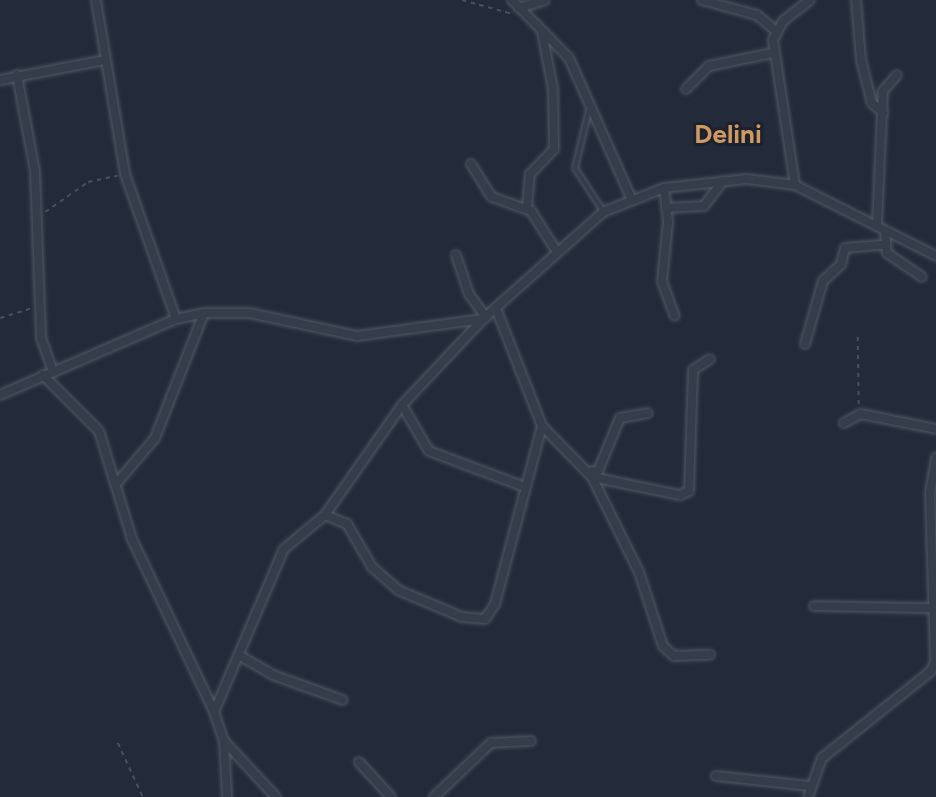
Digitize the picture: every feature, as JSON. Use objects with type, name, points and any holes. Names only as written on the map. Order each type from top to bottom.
[{"type":"street","points":[[96,0],[125,174],[176,319]]},
{"type":"street","points":[[512,0],[569,58],[592,102],[631,198]]},
{"type":"street","points":[[521,10],[545,0]]},
{"type":"street","points":[[702,0],[757,15],[776,31]]},
{"type":"street","points":[[795,185],[773,53],[776,31],[810,0]]},
{"type":"street","points":[[856,0],[861,60],[872,103],[882,113]]},
{"type":"street","points":[[527,208],[530,174],[554,149],[553,89],[542,32]]},
{"type":"street","points":[[686,88],[709,66],[773,53]]},
{"type":"street","points":[[0,80],[105,60]]},
{"type":"street","points":[[17,75],[39,215],[38,306],[52,369]]},
{"type":"street","points":[[897,75],[885,84],[882,113],[881,229],[883,245],[922,277]]},
{"type":"street","points":[[471,164],[492,197],[527,208],[557,252]]},
{"type":"street","points":[[666,208],[704,206],[723,181]]},
{"type":"street","points":[[214,712],[242,657],[284,549],[325,515],[402,405],[484,318],[496,311],[557,252],[603,212],[631,198],[664,188],[723,181],[795,185],[936,256]]},
{"type":"street","points":[[664,188],[666,208],[662,281],[675,316]]},
{"type":"street","points":[[805,344],[823,281],[841,264],[845,248],[883,245]]},
{"type":"street","points":[[456,255],[469,294],[484,318]]},
{"type":"street","points":[[496,311],[542,426],[590,475],[639,572],[663,646],[674,656],[710,655]]},
{"type":"street","points":[[116,484],[159,430],[204,313]]},
{"type":"street","points":[[0,395],[52,369],[176,319],[204,313],[249,313],[357,336],[484,318]]},
{"type":"street","points":[[590,475],[680,495],[689,491],[693,370],[710,359]]},
{"type":"street","points":[[43,375],[99,431],[132,539],[214,712],[224,741],[227,797]]},
{"type":"street","points":[[402,405],[429,451],[525,488]]},
{"type":"street","points":[[590,475],[598,471],[620,418],[648,413]]},
{"type":"street","points":[[844,423],[861,414],[936,429]]},
{"type":"street","points":[[325,515],[347,524],[372,567],[398,590],[462,616],[485,619],[495,604],[542,426]]},
{"type":"street","points":[[808,797],[809,786],[822,758],[848,732],[934,673],[930,493],[936,458]]},
{"type":"street","points":[[930,493],[936,503]]},
{"type":"street","points":[[814,606],[932,608]]},
{"type":"street","points":[[242,657],[273,675],[343,700]]},
{"type":"street","points":[[224,741],[276,797]]},
{"type":"street","points":[[434,797],[491,743],[531,741]]},
{"type":"street","points":[[359,762],[391,797]]},
{"type":"street","points":[[716,776],[809,786]]},
{"type":"lane","points":[[592,102],[575,168],[603,212]]},
{"type":"path","points":[[462,0],[500,14],[521,10]]},
{"type":"path","points":[[39,215],[88,182],[125,174]]},
{"type":"path","points":[[0,318],[38,306]]},
{"type":"path","points":[[858,338],[861,414]]},
{"type":"path","points":[[117,743],[143,797]]},
{"type":"district","name":"Delini","points":[[728,135]]}]
